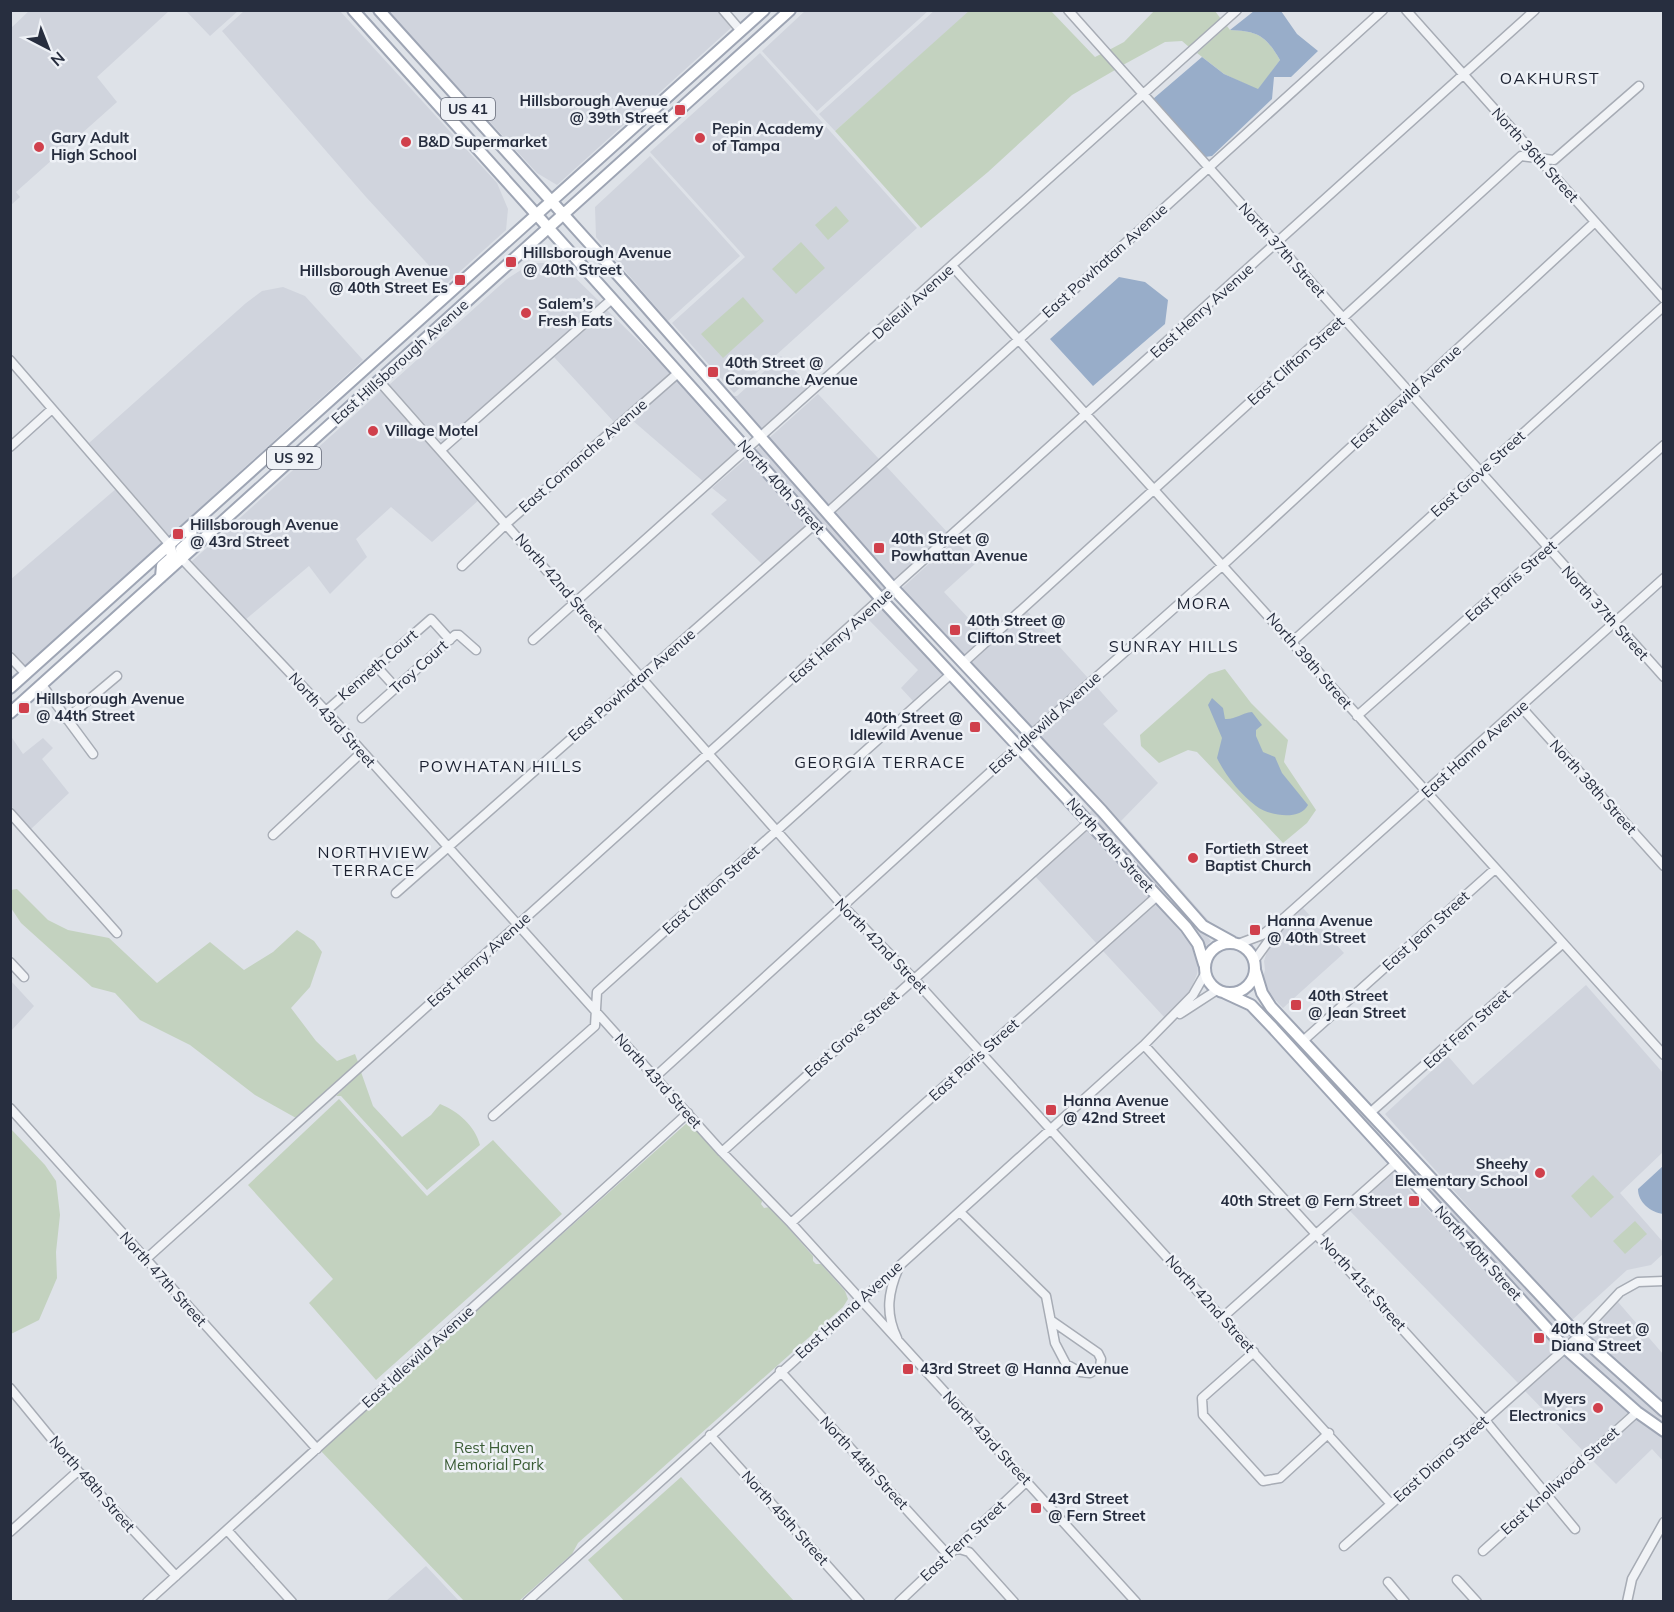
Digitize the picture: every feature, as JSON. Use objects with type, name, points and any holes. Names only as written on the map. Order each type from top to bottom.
[{"type":"main road","name":"North 40th Street","points":[[353,10],[882,600],[1090,821],[1192,935],[1204,969]]},
{"type":"main road","name":"North 40th Street","points":[[379,10],[564,215],[894,589],[1031,735],[1203,926],[1235,943]]},
{"type":"main road","name":"East Hillsborough Avenue","points":[[10,688],[764,10]]},
{"type":"main road","name":"East Hillsborough Avenue","points":[[10,713],[790,10]]},
{"type":"main road","points":[[728,68],[737,51],[741,31]]},
{"type":"main road","points":[[182,559],[181,549],[191,540],[192,525]]},
{"type":"main road","points":[[161,577],[162,566],[172,557],[170,545]]},
{"type":"main road","points":[[1235,943],[1245,948],[1255,965],[1245,988],[1221,992],[1204,969],[1212,949],[1235,943]]},
{"type":"main road","name":"North 40th Street","points":[[1255,965],[1266,1001],[1579,1336],[1664,1411]]},
{"type":"main road","name":"North 40th Street","points":[[1221,992],[1251,1005],[1565,1348],[1637,1412],[1664,1431]]},
{"type":"main road","points":[[1332,1093],[1343,1096],[1354,1108],[1371,1112]]},
{"type":"street","points":[[723,10],[741,31]]},
{"type":"street","name":"North 37th Street","points":[[1068,10],[1546,549],[1664,677]]},
{"type":"street","points":[[1074,18],[1082,10]]},
{"type":"street","name":"Deleuil Avenue","points":[[533,640],[761,439],[1237,10]]},
{"type":"street","name":"East Powhatan Avenue","points":[[827,513],[1383,10]]},
{"type":"street","name":"North 36th Street","points":[[1406,10],[1664,299]]},
{"type":"street","name":"East Henry Avenue","points":[[145,1260],[882,600],[1535,10]]},
{"type":"street","name":"East Clifton Street","points":[[963,663],[1521,156],[1554,160],[1639,86]]},
{"type":"street","name":"East Idlewild Avenue","points":[[655,1077],[1031,735],[1223,565],[1595,222]]},
{"type":"street","name":"North 39th Street","points":[[953,267],[1664,1055]]},
{"type":"street","points":[[442,449],[612,299]]},
{"type":"street","name":"East Grove Street","points":[[1292,642],[1664,306]]},
{"type":"street","points":[[10,360],[170,545]]},
{"type":"street","name":"East Comanche Avenue","points":[[462,566],[507,523],[678,373]]},
{"type":"street","name":"North 42nd Street","points":[[379,381],[442,449],[843,906],[913,978],[1329,1433],[1391,1504]]},
{"type":"street","points":[[10,447],[52,409]]},
{"type":"street","name":"East Paris Street","points":[[1357,716],[1664,445]]},
{"type":"street","name":"East Powhatan Avenue","points":[[396,893],[815,524]]},
{"type":"street","name":"North 43rd Street","points":[[182,559],[326,711],[361,753],[519,924],[723,1152],[791,1223],[1136,1602]]},
{"type":"street","name":"East Hanna Avenue","points":[[1235,943],[1262,935],[1285,917],[1664,578]]},
{"type":"street","name":"Kenneth Court","points":[[326,711],[431,619],[450,640]]},
{"type":"street","name":"Troy Court","points":[[362,718],[450,640],[459,635],[477,650]]},
{"type":"street","points":[[10,657],[26,674]]},
{"type":"street","points":[[377,667],[396,688]]},
{"type":"street","name":"East Clifton Street","points":[[493,1116],[595,1026],[597,992],[951,674]]},
{"type":"street","points":[[66,718],[117,676]]},
{"type":"street","points":[[42,685],[93,754]]},
{"type":"street","name":"North 38th Street","points":[[1521,708],[1664,866]]},
{"type":"street","points":[[273,835],[361,753]]},
{"type":"street","points":[[10,813],[117,933]]},
{"type":"street","name":"East Grove Street","points":[[723,1152],[913,978],[1090,821]]},
{"type":"street","name":"East Jean Street","points":[[1304,1040],[1495,870]]},
{"type":"street","name":"East Paris Street","points":[[791,1223],[1156,897]]},
{"type":"street","name":"East Hanna Avenue","points":[[1255,965],[1285,917]]},
{"type":"street","name":"East Fern Street","points":[[1371,1112],[1562,944]]},
{"type":"street","points":[[10,962],[24,977]]},
{"type":"street","name":"East Hanna Avenue","points":[[527,1602],[1172,1019],[1193,995],[1204,969]]},
{"type":"street","name":"East Hanna Avenue","points":[[1172,1019],[1221,992]]},
{"type":"street","name":"North 41st Street","points":[[1144,1045],[1484,1419],[1575,1528]]},
{"type":"street","name":"North 47th Street","points":[[10,1108],[317,1449]]},
{"type":"street","name":"East Idlewild Avenue","points":[[147,1602],[688,1113]]},
{"type":"street","points":[[1223,1317],[1396,1163]]},
{"type":"street","points":[[960,1212],[1046,1296],[1055,1343],[1066,1364],[1080,1372],[1090,1373],[1100,1367],[1101,1359],[1098,1353],[1052,1321]]},
{"type":"street","points":[[902,1262],[893,1280],[888,1310],[892,1328],[902,1346]]},
{"type":"street","name":"East Diana Street","points":[[1344,1546],[1579,1336],[1620,1292],[1638,1282],[1664,1281]]},
{"type":"street","points":[[1254,1352],[1202,1398],[1203,1415],[1263,1481],[1280,1478],[1329,1433]]},
{"type":"street","name":"North 44th Street","points":[[780,1371],[948,1555]]},
{"type":"street","name":"North 48th Street","points":[[10,1388],[78,1471],[176,1576]]},
{"type":"street","name":"East Knollwood Street","points":[[1483,1551],[1546,1491],[1637,1412]]},
{"type":"street","name":"North 45th Street","points":[[711,1435],[860,1602]]},
{"type":"street","points":[[10,1532],[78,1471]]},
{"type":"street","name":"East Fern Street","points":[[899,1602],[1027,1481]]},
{"type":"street","points":[[1627,1602],[1632,1579],[1664,1522]]},
{"type":"street","points":[[227,1530],[292,1602]]},
{"type":"street","points":[[956,1548],[969,1552],[1014,1602]]},
{"type":"street","points":[[1457,1580],[1477,1602]]},
{"type":"street","points":[[1388,1582],[1405,1602]]},
{"type":"shaded area","name":"Gary Adult High School","points":[[30,10],[169,11],[97,77],[117,102],[16,192],[20,197],[11,205],[11,28]]},
{"type":"shaded area","points":[[806,10],[928,11],[817,111],[762,51]]},
{"type":"shaded area","points":[[935,10],[970,11],[835,131],[819,114]]},
{"type":"shaded area","points":[[186,11],[238,11],[210,36]]},
{"type":"shaded area","points":[[244,11],[340,11],[497,183],[508,209],[506,230],[446,284],[366,197],[222,31]]},
{"type":"shaded area","points":[[388,11],[717,11],[732,27],[557,185],[537,173]]},
{"type":"shaded area","points":[[760,53],[917,228],[734,393],[672,323],[745,257],[650,152]]},
{"type":"shaded area","points":[[650,156],[740,256],[668,321],[596,237],[595,207]]},
{"type":"shaded area","points":[[532,263],[560,263],[601,303],[442,443],[389,385],[507,279]]},
{"type":"shaded area","points":[[283,287],[305,296],[363,360],[169,536],[89,443],[246,303],[262,291]]},
{"type":"shaded area","points":[[607,310],[671,373],[614,422],[554,357]]},
{"type":"shaded area","points":[[781,356],[811,387],[761,432],[728,392],[737,396]]},
{"type":"shaded area","points":[[678,380],[741,450],[704,482],[632,420]]},
{"type":"shaded area","points":[[382,390],[480,499],[432,542],[391,507],[356,539],[367,557],[330,594],[309,566],[245,620],[191,562]]},
{"type":"shaded area","points":[[818,394],[879,459],[827,507],[768,439]]},
{"type":"shaded area","points":[[761,445],[887,588],[882,593],[754,451]]},
{"type":"shaded area","points":[[748,457],[808,524],[762,564],[711,514],[727,500],[712,488]]},
{"type":"shaded area","points":[[886,466],[948,533],[894,583],[834,514]]},
{"type":"shaded area","points":[[117,488],[162,542],[25,667],[11,650],[10,580]]},
{"type":"shaded area","points":[[955,540],[976,563],[944,592],[985,636],[963,657],[900,590]]},
{"type":"shaded area","points":[[882,606],[944,673],[913,701],[901,688],[918,670],[868,619]]},
{"type":"shaded area","points":[[1027,611],[1088,678],[1031,728],[970,664]]},
{"type":"shaded area","points":[[1095,685],[1118,711],[1103,724],[1158,783],[1121,821],[1222,936],[1219,937],[1038,735]]},
{"type":"shaded area","points":[[10,735],[23,754],[43,738],[53,748],[42,759],[69,793],[31,829],[11,806]]},
{"type":"shaded area","points":[[1093,808],[1211,941],[1205,947],[1089,814]]},
{"type":"shaded area","points":[[1090,828],[1150,896],[1097,944],[1035,876]]},
{"type":"shaded area","points":[[1156,903],[1200,955],[1197,974],[1190,991],[1165,1018],[1103,951]]},
{"type":"shaded area","points":[[1303,908],[1344,953],[1283,1008],[1261,985],[1265,970],[1264,961],[1268,948],[1289,921]]},
{"type":"shaded area","points":[[11,981],[34,1006],[11,1031]]},
{"type":"shaded area","name":"Sheehy Elementary School","points":[[1586,985],[1663,1073],[1663,1152],[1620,1193],[1663,1242],[1663,1254],[1651,1265],[1627,1270],[1571,1321],[1385,1114],[1448,1056],[1473,1085]]},
{"type":"shaded area","points":[[1401,1151],[1573,1335],[1565,1341],[1392,1159]]},
{"type":"shaded area","points":[[1391,1171],[1559,1347],[1518,1383],[1349,1210]]},
{"type":"shaded area","points":[[1618,1302],[1663,1354],[1663,1406],[1586,1336]]},
{"type":"shaded area","points":[[1580,1342],[1647,1405],[1663,1416],[1663,1426],[1640,1409],[1572,1348]]},
{"type":"shaded area","points":[[1566,1354],[1630,1411],[1584,1452],[1524,1390]]},
{"type":"shaded area","points":[[1638,1418],[1663,1436],[1663,1461],[1652,1449],[1616,1484],[1591,1459]]},
{"type":"shaded area","points":[[426,1566],[459,1601],[386,1601]]},
{"type":"green space","points":[[970,10],[1051,11],[1095,57],[1101,54],[1115,70],[1072,95],[988,172],[921,228],[835,131]]},
{"type":"green space","points":[[1154,11],[1215,11],[1221,19],[1189,47],[1182,41],[1165,42],[1123,65],[1109,50],[1124,42]]},
{"type":"green space","points":[[1227,26],[1230,30],[1260,36],[1270,45],[1280,60],[1258,90],[1224,74],[1197,53]]},
{"type":"green space","points":[[836,206],[849,221],[828,240],[815,225]]},
{"type":"green space","points":[[801,242],[825,268],[796,294],[772,269]]},
{"type":"green space","points":[[743,297],[764,321],[723,358],[701,334]]},
{"type":"green space","points":[[1225,669],[1251,703],[1288,740],[1284,762],[1316,810],[1307,823],[1283,843],[1197,752],[1188,750],[1159,763],[1141,746],[1140,735],[1209,674]]},
{"type":"green space","points":[[17,889],[48,920],[68,930],[109,938],[157,983],[210,942],[244,970],[273,952],[297,930],[314,941],[322,952],[310,987],[291,1008],[316,1041],[337,1061],[355,1054],[358,1062],[296,1118],[255,1095],[190,1045],[140,1020],[115,993],[92,987],[21,923],[11,908],[11,890]]},
{"type":"green space","points":[[361,1072],[373,1106],[402,1137],[431,1115],[440,1104],[465,1120],[478,1138],[480,1145],[427,1190],[341,1096],[336,1096]]},
{"type":"green space","points":[[339,1099],[427,1196],[493,1140],[562,1214],[376,1380],[309,1303],[333,1279],[248,1185]]},
{"type":"green space","name":"Rest Haven Memorial Park","points":[[688,1122],[763,1199],[761,1204],[764,1208],[770,1207],[813,1256],[813,1261],[821,1264],[845,1291],[848,1299],[843,1307],[578,1543],[572,1554],[519,1601],[464,1601],[320,1450]]},
{"type":"green space","points":[[11,1129],[45,1165],[56,1181],[60,1215],[56,1252],[57,1278],[39,1320],[11,1334]]},
{"type":"green space","points":[[1593,1175],[1614,1197],[1591,1218],[1571,1196]]},
{"type":"green space","points":[[1635,1221],[1647,1234],[1625,1254],[1613,1241]]},
{"type":"green space","points":[[681,1477],[794,1601],[624,1601],[588,1560]]},
{"type":"water","points":[[1254,11],[1281,11],[1297,34],[1318,51],[1291,77],[1274,77],[1272,99],[1212,156],[1205,157],[1153,99],[1202,57],[1224,74],[1258,89],[1280,60],[1270,45],[1260,36],[1230,30]]},
{"type":"water","points":[[1119,277],[1145,282],[1168,300],[1165,324],[1093,386],[1050,339]]},
{"type":"water","points":[[1212,698],[1223,708],[1225,719],[1252,712],[1262,725],[1256,730],[1256,736],[1263,752],[1275,757],[1282,773],[1308,805],[1304,810],[1291,815],[1268,812],[1250,801],[1234,784],[1217,758],[1222,738],[1208,705]]},
{"type":"water","points":[[1663,1166],[1663,1214],[1643,1203],[1638,1189]]},
{"type":"place","name":"Hillsborough Avenue @ 39th Street","points":[[680,110]]},
{"type":"place","name":"Pepin Academy of Tampa","points":[[700,138]]},
{"type":"place","name":"B&D Supermarket","points":[[406,142]]},
{"type":"place","name":"Gary Adult High School","points":[[39,147]]},
{"type":"place","name":"Hillsborough Avenue @ 40th Street","points":[[511,262]]},
{"type":"place","name":"Hillsborough Avenue @ 40th Street Es","points":[[460,280]]},
{"type":"place","name":"Salem’s Fresh Eats","points":[[526,313]]},
{"type":"place","name":"40th Street @ Comanche Avenue","points":[[713,372]]},
{"type":"place","name":"Village Motel","points":[[373,431]]},
{"type":"place","name":"Hillsborough Avenue @ 43rd Street","points":[[178,534]]},
{"type":"place","name":"40th Street @ Powhattan Avenue","points":[[879,548]]},
{"type":"place","name":"40th Street @ Clifton Street","points":[[955,630]]},
{"type":"place","name":"Hillsborough Avenue @ 44th Street","points":[[24,708]]},
{"type":"place","name":"40th Street @ Idlewild Avenue","points":[[975,727]]},
{"type":"place","name":"Fortieth Street Baptist Church","points":[[1193,858]]},
{"type":"place","name":"Hanna Avenue @ 40th Street","points":[[1255,930]]},
{"type":"place","name":"40th Street @ Jean Street","points":[[1296,1005]]},
{"type":"place","name":"Hanna Avenue @ 42nd Street","points":[[1051,1110]]},
{"type":"place","name":"Sheehy Elementary School","points":[[1540,1173]]},
{"type":"place","name":"40th Street @ Fern Street","points":[[1414,1201]]},
{"type":"place","name":"40th Street @ Diana Street","points":[[1539,1338]]},
{"type":"place","name":"43rd Street @ Hanna Avenue","points":[[908,1369]]},
{"type":"place","name":"Myers Electronics","points":[[1598,1408]]},
{"type":"place","name":"43rd Street @ Fern Street","points":[[1036,1508]]},
{"type":"district","name":"OAKHURST","points":[[1550,78]]},
{"type":"district","name":"MORA","points":[[1204,603]]},
{"type":"district","name":"SUNRAY HILLS","points":[[1174,646]]},
{"type":"district","name":"GEORGIA TERRACE","points":[[880,762]]},
{"type":"district","name":"POWHATAN HILLS","points":[[501,766]]},
{"type":"district","name":"NORTHVIEW TERRACE","points":[[374,861]]}]
